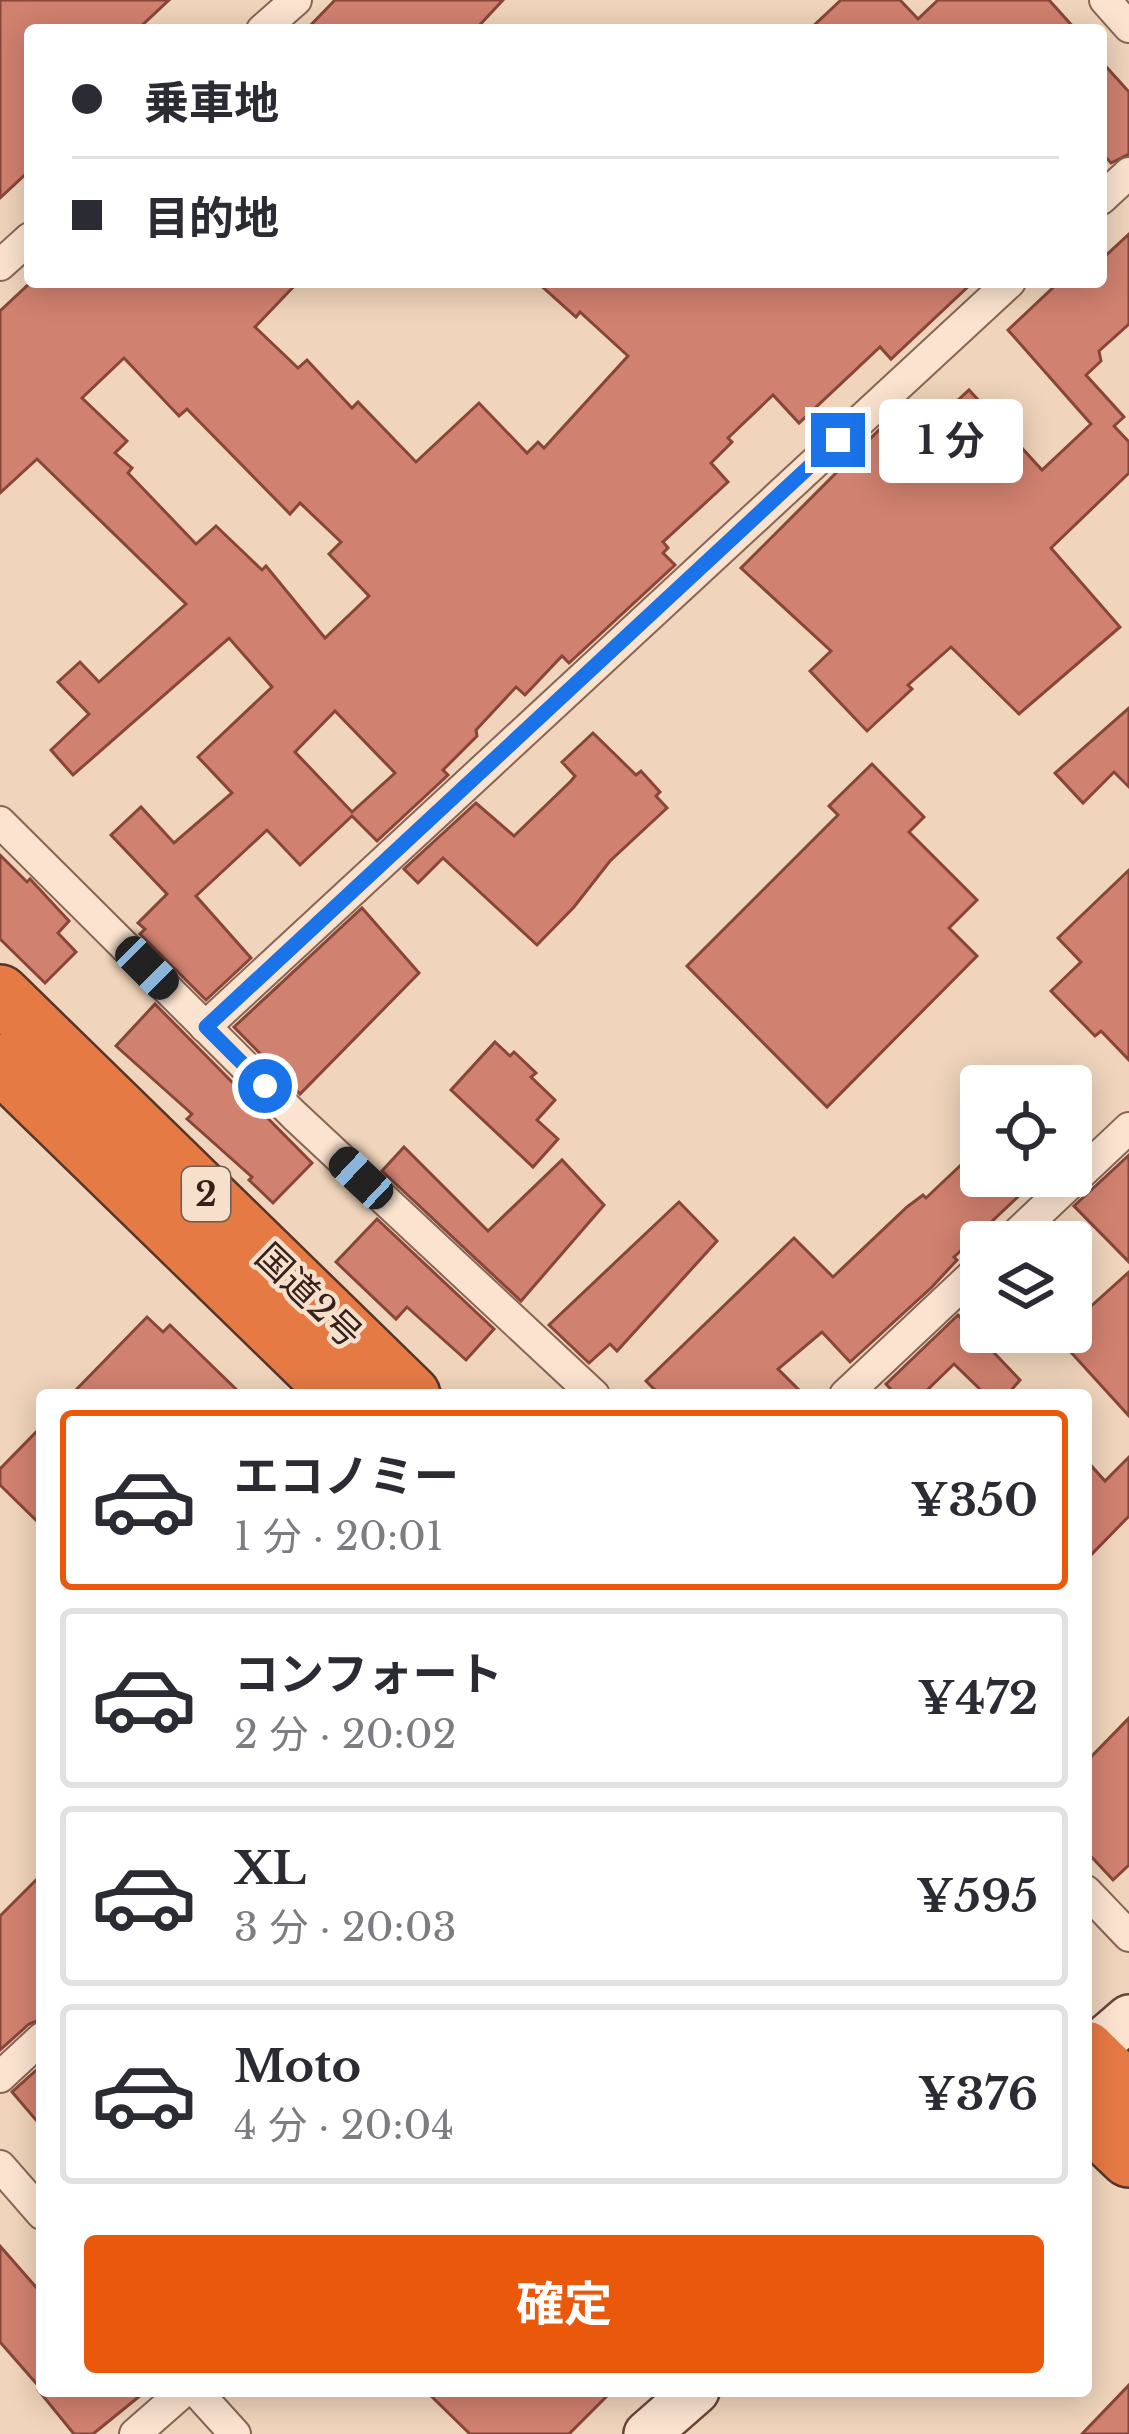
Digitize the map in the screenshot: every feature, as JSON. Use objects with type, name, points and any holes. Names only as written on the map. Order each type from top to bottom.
[{"type":"highway","name":"国道2号","points":[[0,994],[405,1389]]},
{"type":"highway","name":"国道2号","points":[[0,1063],[335,1389]]},
{"type":"highway","points":[[1092,2123],[1129,2158]]},
{"type":"street","points":[[269,24],[296,0]]},
{"type":"street","points":[[1105,0],[1129,28]]},
{"type":"street","points":[[1107,193],[1129,173]]},
{"type":"street","points":[[0,265],[24,243]]},
{"type":"street","points":[[206,1027],[1004,288]]},
{"type":"street","points":[[0,822],[295,1116],[588,1389]]},
{"type":"street","points":[[1030,1221],[1129,1128]]},
{"type":"street","points":[[851,1389],[960,1287]]},
{"type":"street","points":[[1092,1898],[1129,1936]]},
{"type":"street","points":[[0,2078],[36,2044]]},
{"type":"street","points":[[0,2166],[36,2207]]},
{"type":"street","points":[[135,2434],[177,2397]]},
{"type":"street","points":[[201,2397],[235,2434]]},
{"type":"street","points":[[647,2434],[689,2397]]},
{"type":"building","points":[[0,0],[169,0],[143,24],[24,24],[24,176],[0,198]]},
{"type":"building","points":[[335,0],[503,0],[481,24],[312,24]]},
{"type":"building","points":[[841,0],[900,0],[918,19],[938,0],[1049,0],[1071,24],[815,24]]},
{"type":"building","points":[[1107,68],[1129,92],[1129,154],[1111,163],[1107,159]]},
{"type":"building","points":[[1129,234],[1129,324],[1099,351],[1101,361],[1086,375],[1124,417],[1114,426],[1129,442],[1129,473],[1051,548],[1120,627],[1019,714],[951,647],[867,731],[810,671],[831,651],[741,568],[881,428],[903,451],[969,390],[1042,470],[1091,424],[1008,330],[1053,288],[1107,288],[1107,254]]},
{"type":"building","points":[[25,288],[292,288],[255,327],[298,368],[307,360],[352,408],[358,402],[416,462],[479,403],[527,453],[538,442],[544,448],[628,356],[580,312],[576,317],[544,288],[967,288],[891,359],[880,347],[799,423],[773,395],[728,438],[732,442],[711,463],[728,482],[663,542],[668,548],[663,553],[675,565],[569,663],[562,656],[525,695],[516,687],[443,770],[448,775],[377,841],[352,816],[300,865],[267,830],[196,896],[251,958],[206,1000],[140,934],[145,929],[138,923],[167,894],[111,835],[141,807],[174,843],[232,793],[198,757],[272,687],[229,638],[73,775],[51,750],[89,714],[58,682],[80,662],[99,682],[186,604],[37,459],[0,493],[0,311]],"holes":[[[124,358],[179,416],[187,409],[290,514],[300,503],[341,542],[329,554],[369,596],[325,638],[266,566],[262,570],[216,526],[196,544],[128,473],[132,468],[115,453],[127,441],[82,398]],[[335,711],[395,773],[352,812],[295,752]]]},
{"type":"building","points":[[1129,708],[1129,787],[1114,772],[1083,803],[1055,773]]},
{"type":"building","points":[[593,733],[636,775],[641,771],[667,808],[610,861],[537,945],[443,858],[418,883],[404,869],[476,803],[514,836],[575,776],[562,762]]},
{"type":"building","points":[[872,764],[924,817],[909,832],[977,900],[949,928],[977,956],[827,1107],[687,966],[838,815],[829,806]]},
{"type":"building","points":[[0,855],[69,921],[58,933],[76,952],[45,983],[0,939]]},
{"type":"building","points":[[1129,870],[1129,1060],[1101,1031],[1095,1036],[1051,991],[1081,962],[1058,938]]},
{"type":"building","points":[[362,908],[419,973],[300,1094],[234,1027]]},
{"type":"building","points":[[155,1004],[312,1163],[273,1203],[249,1180],[252,1177],[187,1119],[192,1114],[116,1046]]},
{"type":"building","points":[[495,1042],[536,1073],[531,1077],[555,1100],[537,1120],[558,1139],[533,1167],[451,1090]]},
{"type":"building","points":[[404,1147],[488,1231],[562,1160],[604,1205],[521,1301],[382,1171]]},
{"type":"building","points":[[1129,1155],[1129,1262],[1074,1206],[1084,1197],[1092,1197],[1092,1189]]},
{"type":"building","points":[[960,1166],[960,1197],[1018,1197],[992,1221],[960,1221],[957,1260],[850,1362],[822,1332],[778,1369],[798,1389],[654,1389],[646,1381],[794,1238],[833,1277],[923,1195],[926,1198]]},
{"type":"building","points":[[679,1202],[717,1241],[617,1351],[610,1344],[589,1363],[549,1325]]},
{"type":"building","points":[[377,1219],[494,1329],[466,1360],[407,1307],[396,1319],[336,1262]]},
{"type":"building","points":[[1129,1272],[1129,1416],[1072,1353],[1092,1353],[1092,1305]]},
{"type":"building","points":[[958,1315],[960,1353],[994,1353],[1020,1380],[1012,1389],[980,1389],[954,1364],[928,1389],[891,1389],[886,1384]]},
{"type":"building","points":[[147,1317],[163,1332],[170,1325],[236,1389],[77,1389]]},
{"type":"building","points":[[36,1432],[36,1520],[0,1485],[0,1469]]},
{"type":"building","points":[[1129,1457],[1129,1516],[1092,1554],[1092,1467],[1105,1481]]},
{"type":"building","points":[[1129,1718],[1129,1865],[1113,1880],[1092,1857],[1092,1756]]},
{"type":"building","points":[[36,1880],[36,2021],[0,2050],[0,1916]]},
{"type":"building","points":[[36,2070],[36,2120],[12,2092]]},
{"type":"building","points":[[0,2246],[36,2287],[36,2383],[0,2342]]},
{"type":"building","points":[[1129,2385],[1129,2434],[1082,2434]]},
{"type":"building","points":[[44,2397],[139,2397],[93,2434],[74,2434]]},
{"type":"building","points":[[432,2397],[606,2397],[569,2434],[470,2434]]},
{"type":"route","points":[[265,1086],[206,1027],[838,440]]}]
